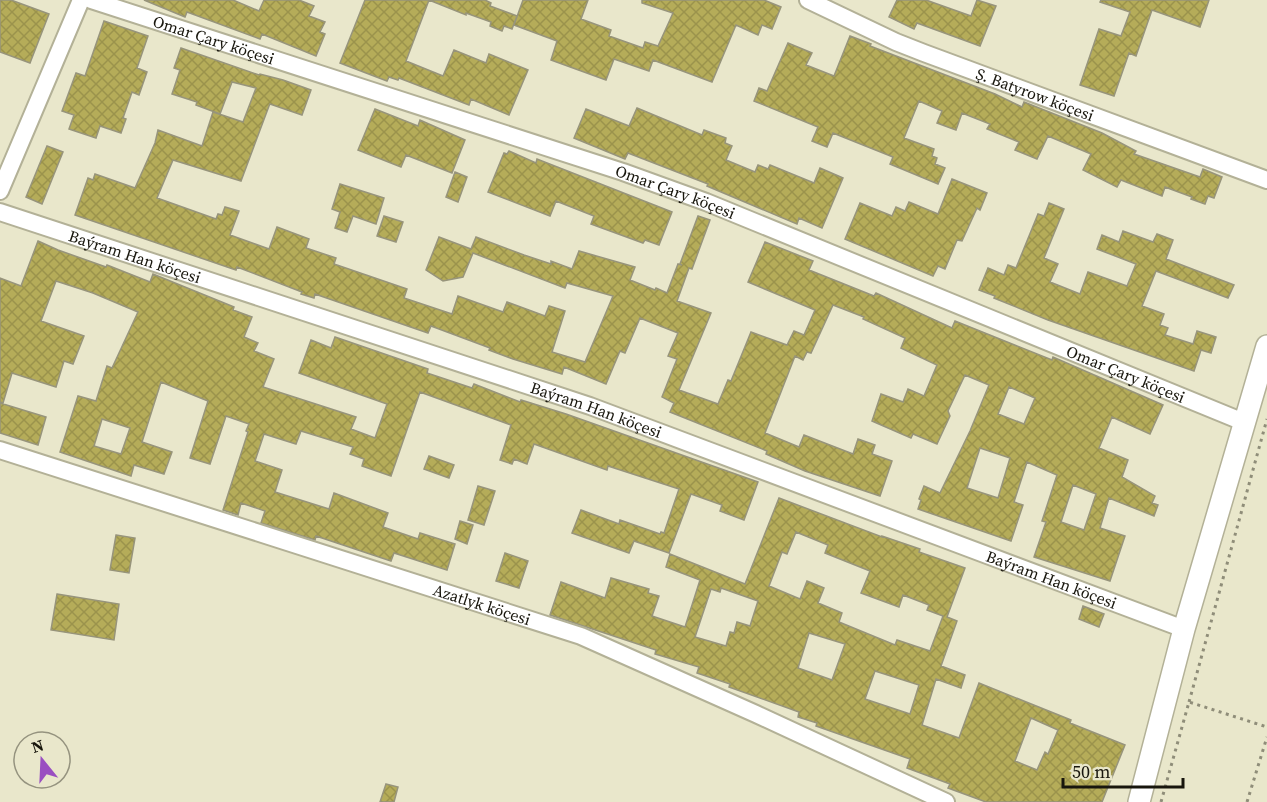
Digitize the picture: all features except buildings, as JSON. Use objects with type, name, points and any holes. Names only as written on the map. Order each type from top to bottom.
[{"type":"street","points":[[0,191],[81,0]]},
{"type":"street","name":"Omar Çary köçesi","points":[[92,0],[622,172],[706,202],[1246,423]]},
{"type":"street","name":"Ş. Batyrow köçesi","points":[[808,0],[905,45],[1267,180]]},
{"type":"street","name":"Baýram Han köçesi","points":[[0,212],[590,406],[1184,629]]},
{"type":"street","points":[[1139,802],[1184,629],[1267,346]]},
{"type":"street","name":"Azatlyk köçesi","points":[[0,450],[581,636],[946,802]]},
{"type":"path","points":[[1161,802],[1267,419]]},
{"type":"path","points":[[1189,702],[1267,727]]},
{"type":"path","points":[[1246,802],[1267,737]]}]
